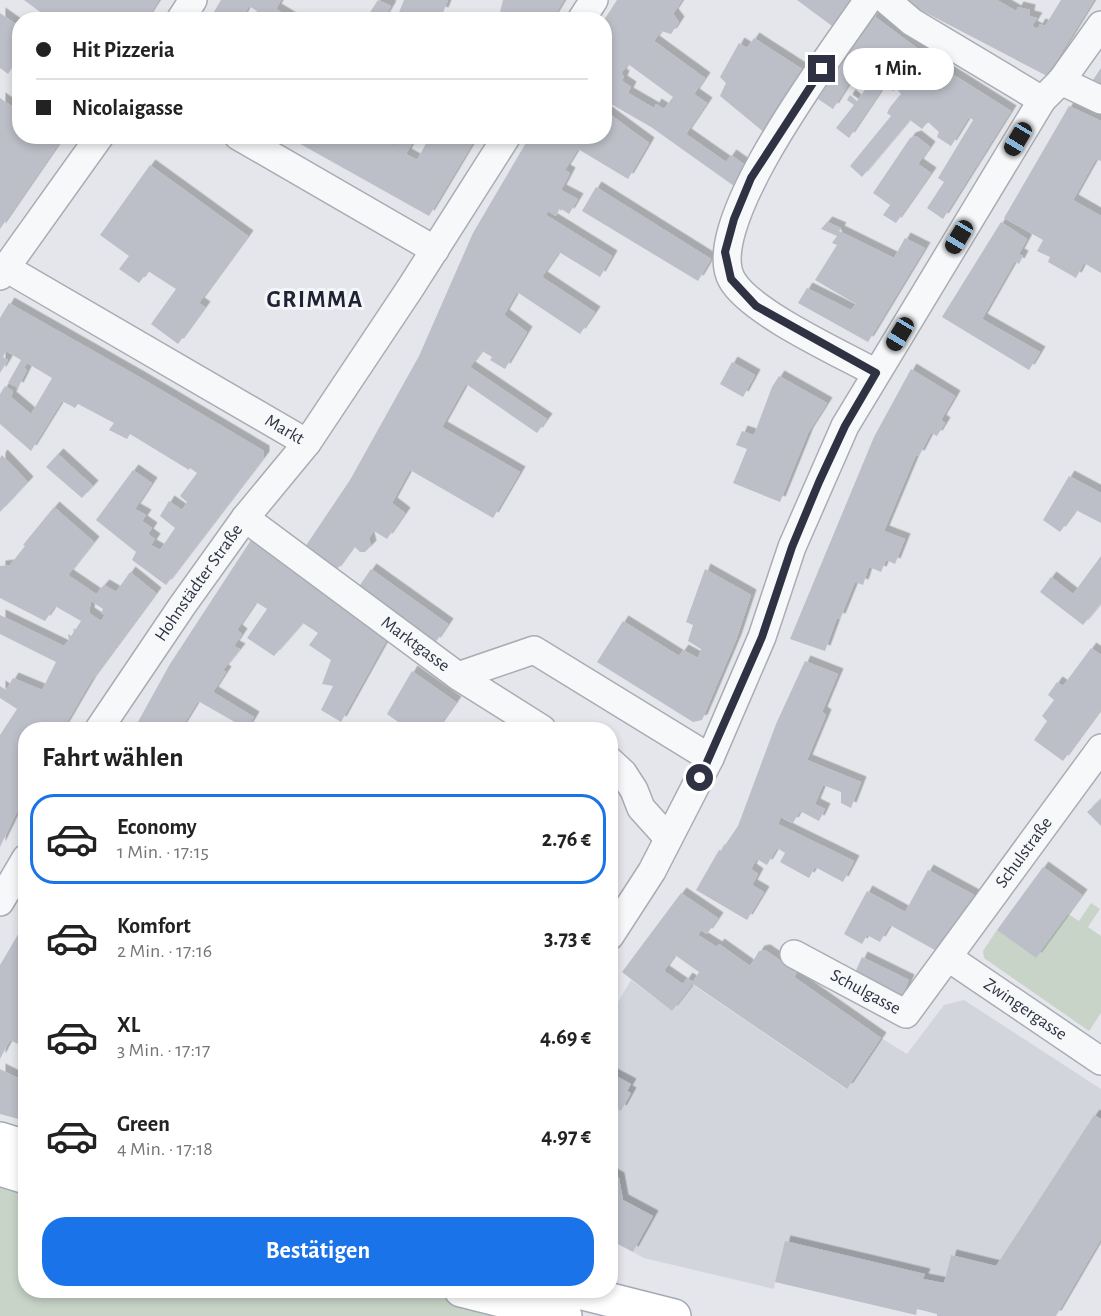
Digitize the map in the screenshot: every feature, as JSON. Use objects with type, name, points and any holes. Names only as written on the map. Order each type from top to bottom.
[{"type":"main road","points":[[0,1139],[18,1145]]},
{"type":"main road","points":[[0,1169],[18,1175]]},
{"type":"main road","points":[[493,1298],[565,1316]]},
{"type":"main road","points":[[603,1298],[674,1316]]},
{"type":"street","points":[[868,0],[751,178],[734,219],[725,252],[731,279],[756,306],[876,373]]},
{"type":"street","points":[[886,0],[912,22],[1042,100]]},
{"type":"street","points":[[618,924],[652,871],[711,758],[762,637],[792,547],[845,426],[1042,100],[1061,81],[1101,25]]},
{"type":"street","points":[[1061,81],[1101,100]]},
{"type":"street","name":"Markt","points":[[94,144],[3,272],[307,443],[435,250],[502,144]]},
{"type":"street","points":[[252,144],[435,250]]},
{"type":"street","name":"Hohnstädter Straße","points":[[104,722],[245,518],[307,443]]},
{"type":"street","name":"Marktgasse","points":[[245,518],[458,676],[531,722]]},
{"type":"street","points":[[458,676],[534,650],[711,758]]},
{"type":"street","name":"Schulstraße","points":[[949,958],[1101,748]]},
{"type":"street","points":[[618,768],[634,790],[641,808],[668,838]]},
{"type":"street","points":[[0,902],[18,872]]},
{"type":"street","name":"Schulgasse","points":[[794,954],[906,1014],[949,958]]},
{"type":"street","name":"Zwingergasse","points":[[949,958],[1101,1061]]},
{"type":"shaded area","points":[[631,980],[672,1011],[692,984],[846,1089],[881,1038],[907,1054],[944,1005],[964,1000],[1101,1089],[1101,1119],[1094,1115],[996,1266],[951,1255],[944,1283],[923,1279],[924,1274],[775,1282],[774,1289],[644,1258],[633,1252],[653,1216],[623,1200],[618,1177],[618,1108],[622,1110],[631,1093],[627,1091],[631,1084],[618,1077],[618,1002]]},
{"type":"green space","points":[[1091,903],[1100,909],[1088,927],[1101,936],[1101,1013],[1089,1031],[984,958],[983,951],[997,930],[1068,914],[1079,921]]},
{"type":"green space","points":[[0,1178],[18,1183],[18,1298],[455,1298],[528,1316],[0,1316]]},
{"type":"building","points":[[24,0],[159,0],[151,12],[40,12]]},
{"type":"building","points":[[221,0],[281,0],[276,9],[281,12],[256,12],[249,6],[246,12],[214,12]]},
{"type":"building","points":[[378,0],[391,6],[388,12],[370,12]]},
{"type":"building","points":[[404,0],[448,0],[443,12],[399,12]]},
{"type":"building","points":[[503,0],[564,0],[557,12],[500,12]]},
{"type":"building","points":[[617,0],[682,0],[673,14],[679,22],[671,34],[661,31],[654,41],[705,78],[694,94],[707,103],[686,134],[726,162],[731,155],[745,165],[734,186],[651,127],[612,105],[612,12],[609,12]],"holes":[[[628,64],[673,97],[664,109],[656,104],[654,108],[628,93],[631,87],[622,81],[624,76],[621,74]]]},
{"type":"building","points":[[797,0],[851,0],[832,26]]},
{"type":"building","points":[[907,0],[997,0],[1016,11],[1018,7],[1030,10],[1029,16],[1037,18],[1032,26],[1037,29],[1040,24],[1045,26],[1061,0],[1094,0],[1047,76],[911,5]]},
{"type":"building","points":[[0,13],[12,21],[12,68],[8,74],[0,68]]},
{"type":"building","points":[[874,16],[946,70],[1011,111],[943,219],[927,208],[944,182],[938,178],[973,120],[969,117],[951,146],[937,137],[939,132],[928,122],[922,129],[910,120],[862,177],[850,166],[891,116],[887,113],[901,94],[896,88],[894,91],[891,90],[893,88],[880,79],[878,82],[884,86],[849,138],[836,128],[854,105],[847,100],[850,95],[857,101],[883,64],[868,54],[833,109],[818,99],[856,42],[854,41]]},
{"type":"building","points":[[754,38],[802,69],[765,133],[720,96],[726,83],[720,77],[739,43],[747,48]]},
{"type":"building","points":[[1101,68],[1101,84],[1093,80]]},
{"type":"building","points":[[0,98],[12,106],[12,144],[58,144],[0,229]]},
{"type":"building","points":[[1069,106],[1101,121],[1101,161],[1096,159],[1073,200],[1101,216],[1101,273],[1084,263],[1076,278],[1048,262],[1050,257],[1037,251],[1043,240],[1004,218]]},
{"type":"building","points":[[612,116],[649,143],[628,179],[578,149],[565,170],[570,173],[561,190],[578,199],[569,214],[560,208],[556,216],[548,211],[546,215],[612,256],[600,277],[559,252],[542,277],[595,312],[580,334],[517,292],[504,315],[527,332],[505,369],[490,360],[492,357],[482,351],[470,367],[547,419],[537,433],[466,384],[442,427],[520,472],[493,518],[410,470],[392,503],[405,513],[387,539],[374,531],[369,538],[371,546],[365,552],[360,552],[354,546],[335,572],[303,550],[350,480],[419,356],[473,233],[525,144],[612,144]]},
{"type":"building","points":[[916,136],[930,147],[918,164],[931,173],[896,223],[883,215],[890,205],[873,193],[910,138]]},
{"type":"building","points":[[300,144],[392,144],[394,146],[395,144],[412,144],[406,154],[417,160],[426,144],[472,144],[429,216]]},
{"type":"building","points":[[150,165],[248,236],[199,303],[205,307],[178,344],[151,324],[176,289],[148,271],[139,283],[119,269],[129,256],[100,235]]},
{"type":"building","points":[[596,187],[711,259],[698,281],[582,211]]},
{"type":"building","points":[[827,222],[841,228],[839,231],[894,258],[905,238],[925,248],[868,342],[798,303],[807,288],[851,310],[856,304],[815,280],[837,245],[832,243],[837,236],[821,229]]},
{"type":"building","points":[[1001,222],[1027,239],[1019,254],[1023,256],[1019,264],[1015,261],[982,319],[1040,352],[1029,370],[942,317]]},
{"type":"building","points":[[9,303],[264,451],[264,457],[166,585],[132,560],[136,552],[96,520],[133,470],[152,483],[135,509],[146,515],[142,521],[152,528],[148,534],[155,539],[151,545],[160,550],[175,528],[160,516],[169,501],[182,510],[187,502],[180,496],[197,473],[130,434],[127,439],[109,430],[114,423],[78,404],[75,408],[62,401],[31,451],[0,424],[0,394],[5,386],[13,391],[11,397],[31,414],[52,378],[27,363],[24,368],[27,370],[18,388],[8,383],[21,360],[6,351],[3,357],[8,360],[0,373],[0,318]]},
{"type":"building","points":[[732,362],[755,375],[743,397],[720,384]]},
{"type":"building","points":[[911,369],[955,396],[941,420],[945,423],[937,436],[931,433],[919,456],[916,455],[884,531],[905,539],[895,564],[886,560],[881,572],[869,567],[863,585],[855,582],[840,619],[837,618],[825,651],[790,639],[874,437]]},
{"type":"building","points":[[779,376],[827,403],[808,433],[780,502],[733,483],[747,449],[736,445],[742,431],[754,435],[772,387]]},
{"type":"building","points":[[58,454],[93,486],[82,498],[46,467]]},
{"type":"building","points":[[2,455],[28,482],[0,512],[0,458]]},
{"type":"building","points":[[1069,476],[1101,493],[1101,523],[1076,510],[1060,532],[1043,520]]},
{"type":"building","points":[[54,507],[94,542],[68,575],[96,594],[104,585],[116,592],[130,572],[156,593],[91,681],[67,722],[18,722],[18,810],[0,847],[0,735],[17,709],[0,698],[0,686],[6,690],[13,678],[42,690],[56,662],[0,634],[0,615],[64,646],[69,640],[68,634],[71,636],[81,621],[55,606],[45,621],[0,598],[0,566],[10,565],[25,546],[23,545]],"holes":[[[91,601],[103,609],[101,613],[105,615],[101,621],[89,613]]]},
{"type":"building","points":[[251,540],[386,641],[341,722],[321,710],[333,686],[322,684],[331,660],[309,645],[318,633],[303,623],[274,656],[247,638],[267,609],[256,602],[237,630],[242,634],[234,646],[240,649],[223,670],[226,672],[213,692],[254,717],[251,722],[235,722],[198,701],[185,722],[138,722],[170,664]]},
{"type":"building","points":[[1101,556],[1101,603],[1083,625],[1040,592],[1051,577],[1073,594]]},
{"type":"building","points":[[371,569],[448,624],[435,643],[358,588]]},
{"type":"building","points":[[705,569],[751,595],[736,640],[702,720],[693,722],[597,662],[623,621],[679,656],[683,650],[698,658],[701,649],[688,641],[693,625],[686,622]]},
{"type":"building","points":[[1091,648],[1101,655],[1101,709],[1063,761],[1034,740],[1047,721],[1042,716],[1054,700],[1048,695],[1057,682],[1063,686]]},
{"type":"building","points":[[805,661],[838,674],[822,712],[826,715],[807,760],[861,782],[851,808],[841,803],[841,792],[823,785],[815,804],[825,809],[819,821],[800,811],[793,823],[781,817],[778,824],[854,861],[843,882],[815,867],[809,878],[780,862],[785,853],[777,848],[767,865],[757,859],[751,869],[758,874],[752,885],[764,892],[747,920],[696,890],[719,850],[721,851],[738,826],[776,724]]},
{"type":"building","points":[[412,671],[456,702],[442,722],[398,722],[387,714]]},
{"type":"building","points":[[1101,799],[1101,826],[1087,812]]},
{"type":"building","points":[[1043,867],[1082,895],[1036,958],[997,930]]},
{"type":"building","points":[[928,870],[974,895],[942,954],[890,925],[880,942],[867,935],[862,944],[844,934],[867,891],[905,912]]},
{"type":"building","points":[[681,893],[718,918],[707,934],[701,930],[698,935],[717,947],[719,944],[750,966],[759,951],[765,950],[797,972],[794,977],[881,1038],[847,1089],[693,984],[672,1011],[622,972]],"holes":[[[675,955],[699,972],[693,982],[687,978],[683,984],[664,971]]]},
{"type":"building","points":[[18,935],[18,1044],[10,1040],[0,1059],[0,965]]},
{"type":"building","points":[[862,957],[909,980],[900,1000],[853,977]]},
{"type":"building","points":[[0,1069],[18,1078],[18,1119],[0,1114]]},
{"type":"building","points":[[618,1077],[631,1084],[627,1091],[631,1093],[621,1111],[618,1109]]},
{"type":"building","points":[[1094,1115],[1101,1119],[1101,1239],[1056,1316],[937,1316],[937,1314],[917,1309],[916,1315],[775,1282],[785,1241],[925,1274],[923,1279],[944,1283],[951,1255],[996,1266]]},
{"type":"building","points":[[618,1177],[623,1200],[653,1216],[633,1252],[618,1244]]},
{"type":"district","name":"GRIMMA","points":[[315,300]]},
{"type":"route","points":[[700,778],[711,758],[762,637],[792,547],[819,482],[845,426],[876,373],[756,306],[731,279],[725,252],[734,219],[751,178],[822,69]]}]
